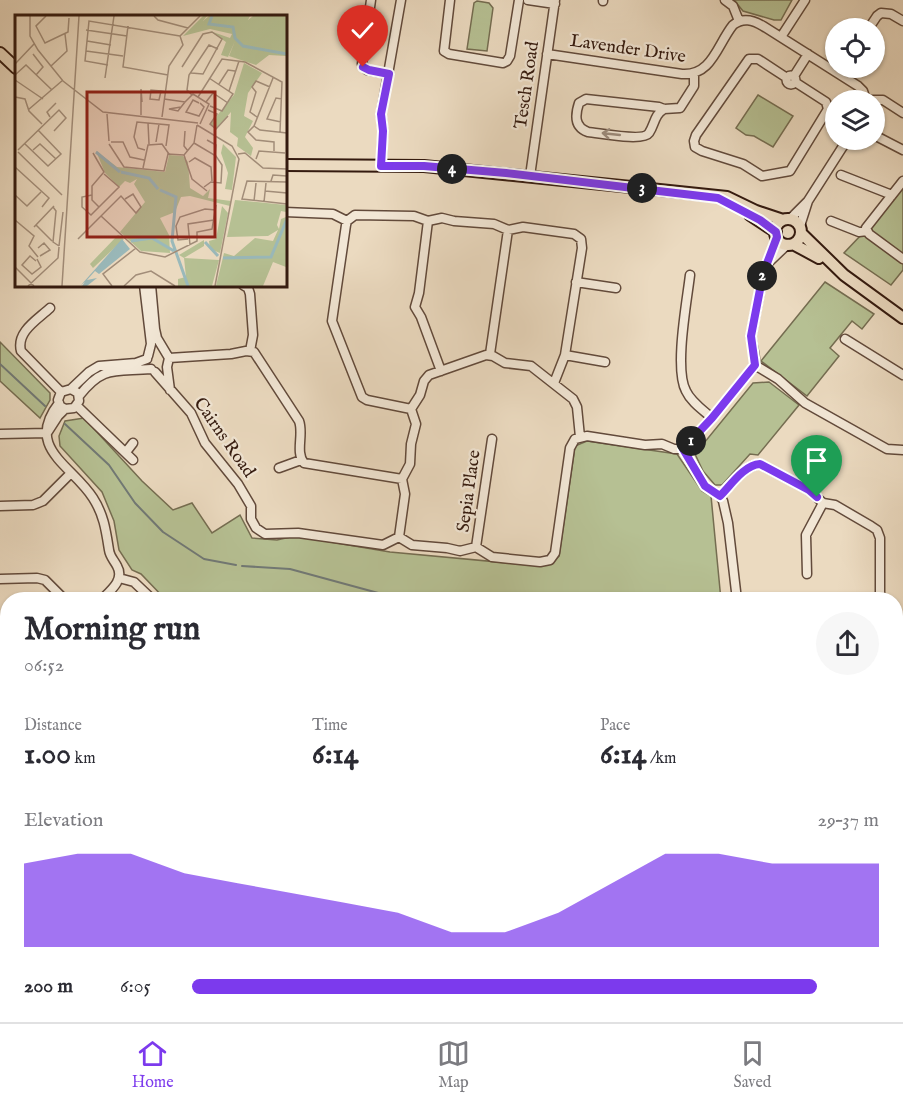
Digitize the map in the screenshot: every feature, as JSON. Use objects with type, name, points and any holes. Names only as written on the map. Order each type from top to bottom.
[{"type":"main road","points":[[0,53],[15,67]]},
{"type":"main road","points":[[286,165],[424,166],[733,199],[756,211],[786,220],[801,230],[844,275],[903,318]]},
{"type":"main road","points":[[718,198],[760,220],[781,242],[810,251],[834,272],[844,275]]},
{"type":"main road","points":[[776,235],[777,225],[786,220]]},
{"type":"main road","points":[[790,244],[799,240],[801,230]]},
{"type":"street","points":[[371,0],[362,64],[367,70],[389,74]]},
{"type":"street","points":[[381,166],[383,131],[381,114],[401,0]]},
{"type":"street","points":[[450,0],[444,51],[449,54],[503,63],[507,62],[510,56],[519,0]]},
{"type":"street","points":[[528,0],[555,2]]},
{"type":"street","points":[[725,0],[733,6],[739,21],[758,23],[825,62]]},
{"type":"street","points":[[781,38],[805,0]]},
{"type":"street","name":"Tesch Road","points":[[530,176],[555,2]]},
{"type":"street","points":[[876,18],[881,13],[891,14],[903,21]]},
{"type":"street","name":"Lavender Drive","points":[[547,54],[694,74],[706,67],[731,28],[739,21]]},
{"type":"street","points":[[792,79],[808,54]]},
{"type":"street","points":[[749,58],[758,59],[792,79],[826,102],[828,108],[827,114],[790,171],[762,176],[743,164],[696,148],[694,143],[696,135],[749,58]]},
{"type":"street","points":[[664,109],[656,116],[649,133],[641,138],[586,131],[581,129],[576,119],[579,103],[586,99],[675,109],[681,106],[694,86],[694,74]]},
{"type":"street","points":[[850,78],[862,90]]},
{"type":"street","points":[[885,101],[903,113]]},
{"type":"street","points":[[649,106],[656,116]]},
{"type":"street","points":[[885,141],[903,150]]},
{"type":"street","points":[[786,220],[808,201],[841,150]]},
{"type":"street","points":[[841,175],[891,195]]},
{"type":"street","points":[[867,231],[867,225],[903,181]]},
{"type":"street","points":[[801,230],[808,201]]},
{"type":"street","points":[[286,212],[333,214],[347,221]]},
{"type":"street","points":[[411,409],[362,397],[332,321],[347,221],[355,215],[414,216],[428,221],[442,218],[494,224],[508,231],[523,227],[574,234],[581,238],[582,248],[565,355],[554,383]]},
{"type":"street","points":[[428,221],[419,293],[415,307],[422,317],[441,371]]},
{"type":"street","points":[[831,221],[859,232],[867,231],[903,259]]},
{"type":"street","points":[[490,354],[508,231]]},
{"type":"street","points":[[411,409],[416,424],[411,444],[410,464],[402,479],[405,494],[399,537],[412,545],[460,551],[476,547],[492,557],[540,562],[550,560],[555,553],[570,448],[575,439],[587,436],[645,445],[662,444],[674,449],[683,449],[712,418],[755,365],[751,336],[763,274],[776,235]]},
{"type":"street","points":[[768,263],[790,244]]},
{"type":"street","points":[[690,274],[684,327],[682,381],[688,396],[712,418]]},
{"type":"street","points":[[576,282],[616,288]]},
{"type":"street","points":[[144,286],[151,344],[148,358],[153,371]]},
{"type":"street","points":[[151,286],[155,329],[157,339],[167,355],[167,367],[162,372],[103,373],[94,378],[79,396],[77,406],[71,410],[62,406],[58,397],[61,392],[71,389],[99,366],[136,363],[148,358],[156,350],[167,355],[231,354],[250,351],[254,352],[261,361],[299,421],[302,433],[301,459],[310,465],[402,479]]},
{"type":"street","points":[[245,286],[250,294],[253,335],[250,351]]},
{"type":"street","points":[[50,308],[23,333],[19,343],[21,351],[61,392]]},
{"type":"street","points":[[845,339],[903,375]]},
{"type":"street","points":[[411,409],[420,395],[426,378],[490,354]]},
{"type":"street","points":[[490,354],[505,363],[531,366],[576,402],[580,437]]},
{"type":"street","points":[[565,355],[605,362]]},
{"type":"street","points":[[755,365],[778,379],[805,403],[887,449],[903,450]]},
{"type":"street","name":"Cairns Road","points":[[167,367],[171,391]]},
{"type":"street","name":"Cairns Road","points":[[153,371],[191,413],[205,443],[238,484],[250,506],[256,528],[265,534],[298,533],[382,544],[399,537]]},
{"type":"street","points":[[71,389],[79,396]]},
{"type":"street","points":[[62,406],[48,419],[49,446],[55,457],[93,497],[102,514],[111,557],[119,568],[120,578],[108,592]]},
{"type":"street","points":[[77,406],[133,459]]},
{"type":"street","points":[[0,434],[47,433]]},
{"type":"street","name":"Sepia Place","points":[[476,547],[492,439]]},
{"type":"street","points":[[126,452],[133,443]]},
{"type":"street","points":[[683,449],[705,486],[720,496],[728,523],[736,592]]},
{"type":"street","points":[[279,468],[301,459]]},
{"type":"street","points":[[720,496],[747,468],[760,464],[809,490],[823,503],[835,505],[877,530],[880,538],[880,592]]},
{"type":"street","points":[[0,506],[33,505],[43,501],[71,472]]},
{"type":"street","points":[[807,574],[806,535],[823,503]]},
{"type":"street","points":[[0,579],[37,578],[45,580],[57,592]]},
{"type":"street","points":[[120,578],[134,582],[145,592]]},
{"type":"green space","points":[[734,0],[792,0],[781,20],[774,20],[743,11]]},
{"type":"green space","points":[[477,1],[489,3],[493,8],[487,51],[467,49],[474,3]]},
{"type":"green space","points":[[758,95],[793,116],[773,147],[736,128]]},
{"type":"green space","points":[[903,187],[903,254],[869,229]]},
{"type":"green space","points":[[862,234],[903,264],[903,270],[891,285],[844,253]]},
{"type":"green space","points":[[825,282],[874,314],[862,329],[852,321],[830,348],[839,356],[807,396],[761,361]]},
{"type":"green space","points":[[0,342],[50,393],[50,400],[40,418],[0,381]]},
{"type":"green space","points":[[769,382],[799,405],[758,455],[750,454],[722,485],[715,485],[703,471],[695,454],[753,383]]},
{"type":"green space","points":[[84,418],[142,481],[173,510],[192,503],[212,533],[240,515],[252,538],[277,540],[295,536],[390,552],[541,566],[551,563],[559,556],[575,446],[587,441],[677,454],[702,491],[711,496],[720,592],[158,592],[141,574],[132,570],[119,550],[114,521],[102,492],[60,446],[59,436],[65,421]]},
{"type":"waterway","points":[[0,364],[45,406]]},
{"type":"waterway","points":[[65,424],[109,465],[135,503],[163,532],[204,559],[236,565]]},
{"type":"waterway","points":[[242,566],[290,569],[375,592]]},
{"type":"route","points":[[363,67],[389,74],[381,114],[383,131],[381,166],[424,166],[506,173],[718,198],[760,220],[776,232],[777,237],[763,274],[751,336],[755,365],[740,386],[683,449],[705,486],[720,496],[747,468],[760,464],[809,490],[817,497]]}]
